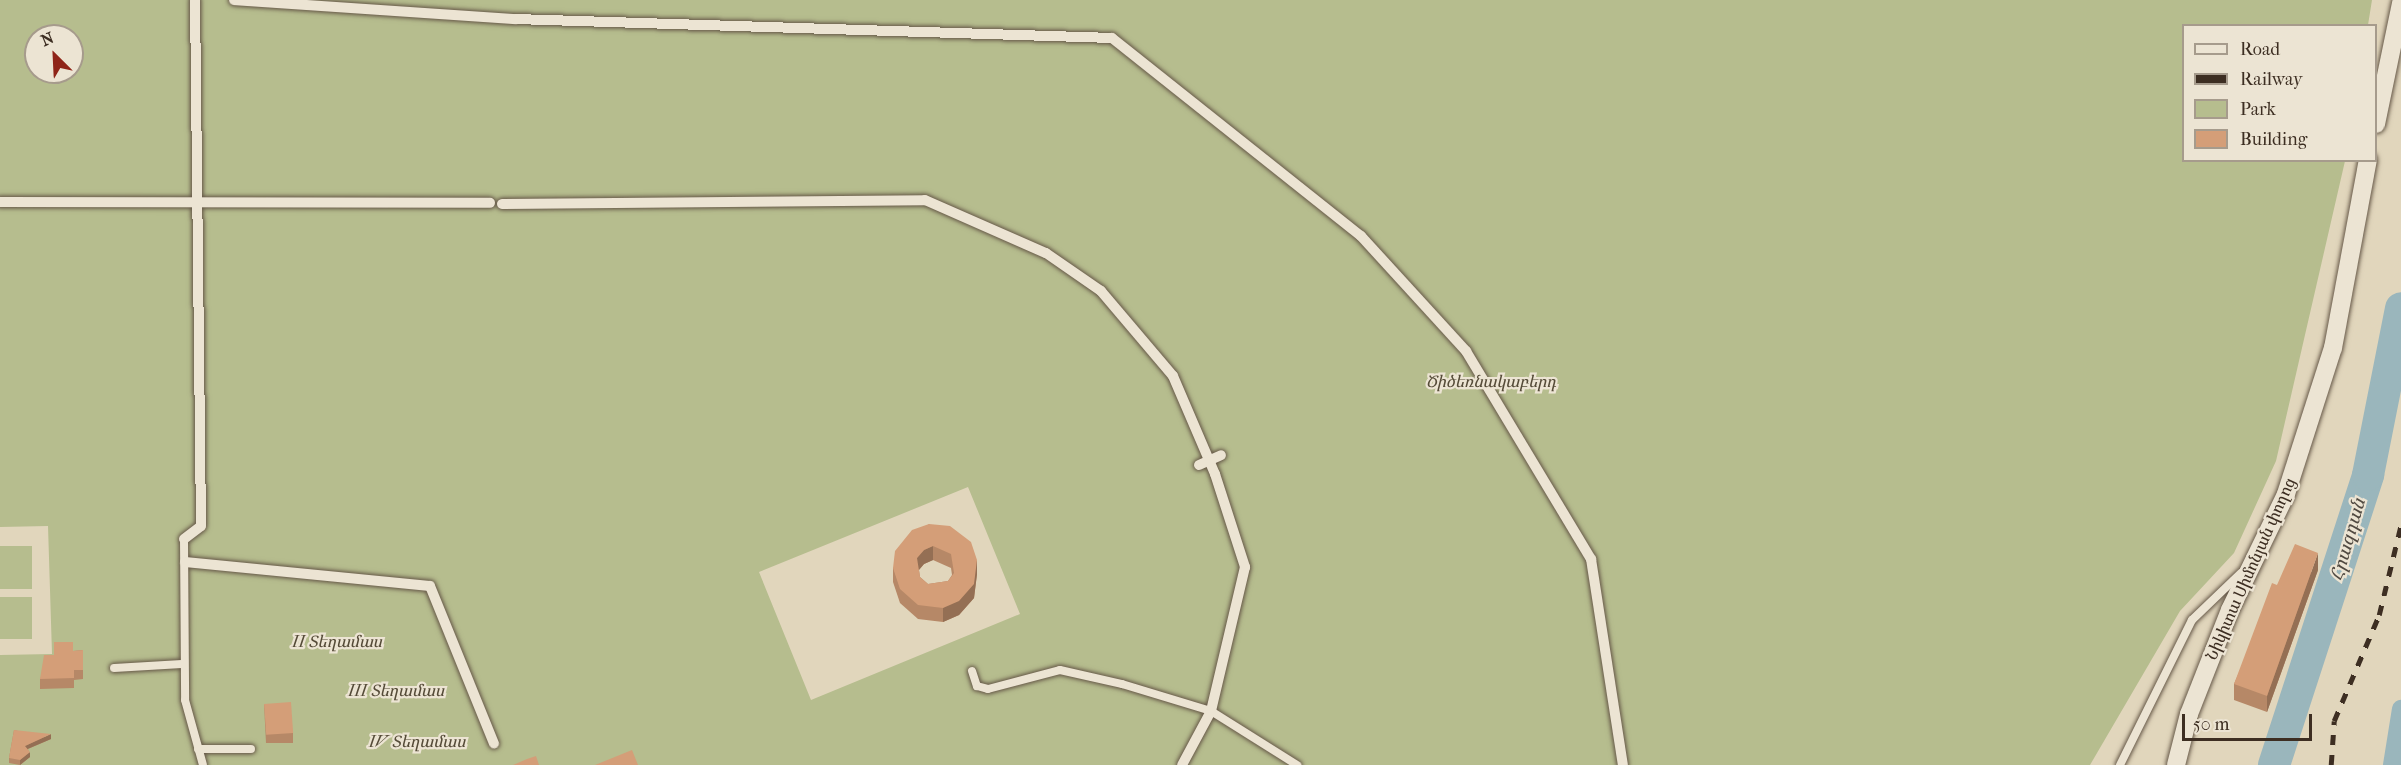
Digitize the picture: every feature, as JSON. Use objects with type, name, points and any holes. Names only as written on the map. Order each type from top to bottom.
[{"type":"street","points":[[184,539],[201,526],[194,200],[195,0]]},
{"type":"street","points":[[234,0],[515,19],[1113,38],[1361,236],[1466,351],[1591,559],[1623,765]]},
{"type":"street","points":[[2377,119],[2401,3]]},
{"type":"street","name":"Նիկիտա Սիմոնյան փողոց","points":[[2176,765],[2189,714],[2251,564],[2286,494],[2333,348],[2368,162]]},
{"type":"street","points":[[0,202],[194,200],[490,203]]},
{"type":"street","points":[[502,204],[924,200],[1046,253],[1101,291],[1173,376],[1245,567],[1211,711],[1182,765]]},
{"type":"street","points":[[1456,356],[1466,351]]},
{"type":"street","points":[[1204,463],[1221,456]]},
{"type":"street","points":[[184,562],[430,586],[494,744]]},
{"type":"lane","points":[[184,539],[182,664],[203,765]]},
{"type":"lane","points":[[2120,765],[2192,620],[2251,564]]},
{"type":"lane","points":[[114,668],[182,664]]},
{"type":"lane","points":[[972,671],[977,686],[988,689],[1060,670],[1078,672],[1211,711],[1297,765]]},
{"type":"lane","points":[[198,749],[251,749]]},
{"type":"green space","name":"Ծիծեռնակաբերդ","points":[[0,0],[2372,0],[2368,24],[2182,24],[2182,162],[2345,162],[2276,461],[2234,553],[2180,611],[2090,765],[0,765],[0,655],[52,654],[48,526],[0,527]],"holes":[[[968,487],[1020,614],[811,700],[759,572]]]},
{"type":"green space","points":[[0,546],[32,546],[32,589],[0,589]]},
{"type":"green space","points":[[0,597],[32,597],[32,639],[0,639]]},
{"type":"building","points":[[929,524],[950,526],[971,542],[977,560],[974,584],[959,601],[943,608],[918,605],[900,589],[893,568],[895,551],[912,530]],"holes":[[[933,546],[951,554],[954,573],[948,581],[928,584],[920,577],[917,558],[924,550]]]},
{"type":"building","points":[[2295,544],[2318,553],[2267,696],[2234,684],[2272,583],[2277,585]]},
{"type":"building","points":[[54,642],[73,642],[73,651],[83,650],[83,670],[74,670],[74,678],[40,679],[44,655],[54,655]]},
{"type":"building","points":[[291,702],[293,733],[266,735],[264,704]]},
{"type":"building","points":[[14,730],[51,734],[25,746],[30,752],[20,760],[9,758]]},
{"type":"building","points":[[632,750],[638,765],[595,765]]},
{"type":"building","points":[[536,756],[539,765],[513,765],[527,759]]},
{"type":"waterway","name":"Հրազդան","points":[[2274,765],[2368,475],[2401,308]]},
{"type":"waterway","points":[[2392,765],[2401,709]]},
{"type":"railway","points":[[2331,765],[2334,721],[2379,615],[2401,525]]},
{"type":"park label","name":"II Տեղամաս","points":[[337,642]]},
{"type":"park label","name":"III Տեղամաս","points":[[396,691]]},
{"type":"park label","name":"IV Տեղամաս","points":[[417,742]]}]
